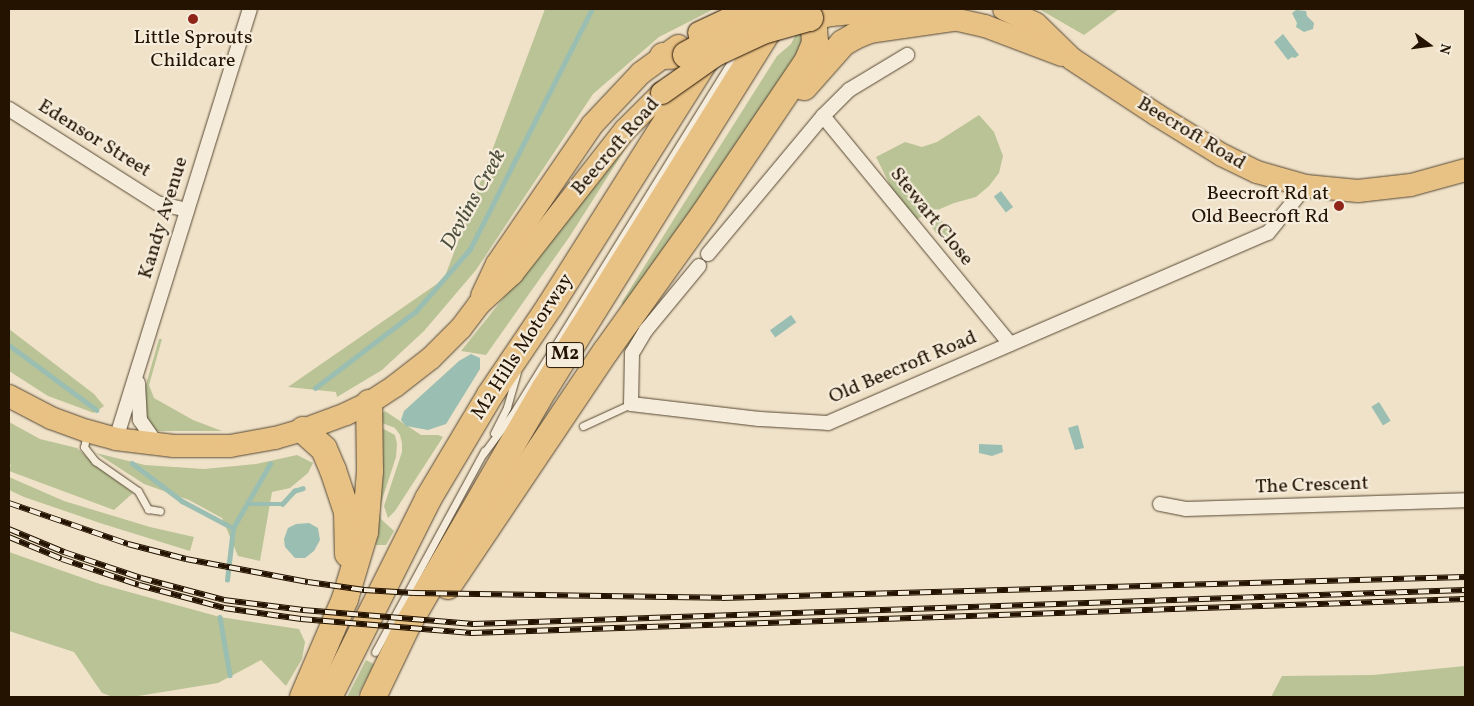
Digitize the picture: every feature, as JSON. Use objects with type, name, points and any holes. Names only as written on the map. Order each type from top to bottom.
[{"type":"highway","name":"M2 Hills Motorway","points":[[312,696],[490,395],[738,9]]},
{"type":"highway","name":"M2 Hills Motorway","points":[[373,697],[408,624],[545,388],[782,9]]},
{"type":"highway","points":[[674,56],[772,14],[796,10],[810,19]]},
{"type":"highway","name":"M2","points":[[704,214],[720,198],[813,75],[843,43],[870,30],[952,18]]},
{"type":"highway","name":"M2","points":[[408,624],[452,583],[606,351],[704,214],[807,62],[814,43],[810,19]]},
{"type":"highway","points":[[312,696],[345,600],[365,532],[370,471],[369,403]]},
{"type":"highway","points":[[303,430],[324,449],[347,512],[349,540],[345,600]]},
{"type":"main road","name":"Beecroft Road","points":[[479,304],[497,264],[592,125],[622,91],[674,56],[699,33],[750,9]]},
{"type":"main road","name":"Beecroft Road","points":[[1004,9],[1036,24],[1072,59],[1222,155],[1257,172],[1306,186],[1336,191],[1375,191],[1411,185],[1465,170]]},
{"type":"main road","name":"Beecroft Road","points":[[9,396],[51,418],[87,431],[116,439],[157,444],[230,446],[303,430],[369,403],[431,358],[461,328],[479,304],[512,274],[625,130],[662,93],[716,55],[762,33],[810,19],[884,10],[952,18],[985,26],[1072,59]]},
{"type":"street","name":"Kandy Avenue","points":[[116,439],[250,9]]},
{"type":"street","points":[[708,254],[823,116],[849,90],[907,55]]},
{"type":"street","name":"Edensor Street","points":[[9,109],[157,203],[187,210]]},
{"type":"street","name":"Stewart Close","points":[[823,116],[1010,344]]},
{"type":"street","name":"Old Beecroft Road","points":[[631,404],[759,419],[828,423],[1268,233],[1306,186]]},
{"type":"street","points":[[631,404],[632,353],[646,330],[699,266]]},
{"type":"street","points":[[138,367],[137,398],[140,420],[157,444]]},
{"type":"street","name":"The Crescent","points":[[1160,504],[1186,509],[1465,500]]},
{"type":"lane","points":[[483,454],[512,415],[764,9]]},
{"type":"lane","points":[[375,652],[507,407],[529,337]]},
{"type":"lane","points":[[582,426],[631,404]]},
{"type":"lane","points":[[87,431],[84,447],[95,461],[138,491],[148,509],[160,511]]},
{"type":"green space","points":[[545,9],[714,9],[659,37],[593,94],[476,270],[424,331],[382,370],[337,397],[336,392],[288,387],[444,279]]},
{"type":"green space","points":[[1039,9],[1119,9],[1084,35]]},
{"type":"green space","points":[[797,32],[803,32],[799,57],[623,310],[622,302],[777,56],[791,44]]},
{"type":"green space","points":[[979,115],[994,132],[1003,156],[999,173],[989,186],[976,197],[954,203],[912,221],[895,195],[876,157],[905,142],[922,147],[937,142]]},
{"type":"green space","points":[[636,132],[570,236],[486,355],[461,351]]},
{"type":"green space","points":[[938,215],[955,238],[945,246],[928,222]]},
{"type":"green space","points":[[9,329],[94,394],[104,406],[94,413],[48,396],[9,371]]},
{"type":"green space","points":[[159,339],[162,339],[149,385],[154,398],[193,420],[222,431],[156,431],[145,418],[143,395]]},
{"type":"green space","points":[[385,411],[421,435],[438,435],[443,437],[395,511],[388,518],[384,506],[402,452],[402,443],[400,435],[395,428],[377,421],[377,417]]},
{"type":"green space","points":[[9,422],[40,439],[77,448],[95,465],[133,493],[114,510],[9,471],[11,465],[9,464]]},
{"type":"green space","points":[[380,427],[395,435],[397,444],[396,457],[379,509],[381,519],[394,531],[386,545],[376,545]]},
{"type":"green space","points":[[96,453],[145,465],[204,469],[256,464],[297,455],[313,463],[308,473],[290,488],[272,492],[260,561],[238,556],[222,518],[189,500],[144,484]]},
{"type":"green space","points":[[9,477],[64,501],[150,527],[194,537],[190,551],[24,497],[9,490]]},
{"type":"green space","points":[[9,552],[100,584],[220,617],[299,629],[305,642],[302,659],[286,686],[261,660],[218,683],[132,697],[113,697],[102,693],[74,652],[9,631]]},
{"type":"green space","points":[[366,660],[374,664],[357,697],[347,697]]},
{"type":"green space","points":[[1465,666],[1465,697],[1271,697],[1282,676],[1373,675]]},
{"type":"water","points":[[1296,10],[1306,11],[1307,16],[1314,23],[1313,29],[1304,32],[1296,27],[1297,23],[1292,13]]},
{"type":"water","points":[[1283,34],[1299,55],[1295,58],[1292,57],[1288,60],[1274,42]]},
{"type":"water","points":[[1001,191],[1013,207],[1006,212],[994,196]]},
{"type":"water","points":[[791,315],[796,322],[775,338],[770,330]]},
{"type":"water","points":[[471,354],[480,358],[480,369],[446,424],[428,430],[406,426],[401,420],[404,411],[459,361]]},
{"type":"water","points":[[1379,402],[1391,421],[1383,425],[1371,407]]},
{"type":"water","points":[[1078,425],[1084,448],[1075,450],[1068,428]]},
{"type":"water","points":[[979,444],[1002,445],[1003,452],[992,456],[979,453]]},
{"type":"water","points":[[309,523],[318,528],[320,540],[314,551],[305,558],[295,558],[285,547],[284,539],[288,528],[296,524]]},
{"type":"waterway","name":"Devlins Creek","points":[[315,388],[416,311],[470,249],[592,9]]},
{"type":"waterway","points":[[9,345],[97,410]]},
{"type":"waterway","points":[[132,463],[182,501],[233,528]]},
{"type":"waterway","name":"Devlins Creek","points":[[227,580],[233,528],[270,464]]},
{"type":"waterway","points":[[247,504],[282,504],[294,491],[303,488]]},
{"type":"waterway","name":"Devlins Creek","points":[[220,617],[230,675]]},
{"type":"railway","points":[[9,503],[128,544],[186,559],[308,582],[364,590],[414,593],[722,598],[1465,577]]},
{"type":"railway","points":[[9,529],[64,552],[141,578],[224,600],[303,610],[473,624],[1465,590]]},
{"type":"railway","points":[[9,537],[62,559],[139,585],[224,608],[301,619],[471,633],[1465,599]]},
{"type":"place","name":"Little Sprouts Childcare","points":[[193,19]]},
{"type":"place","name":"Beecroft Rd at Old Beecroft Rd","points":[[1339,206]]}]
